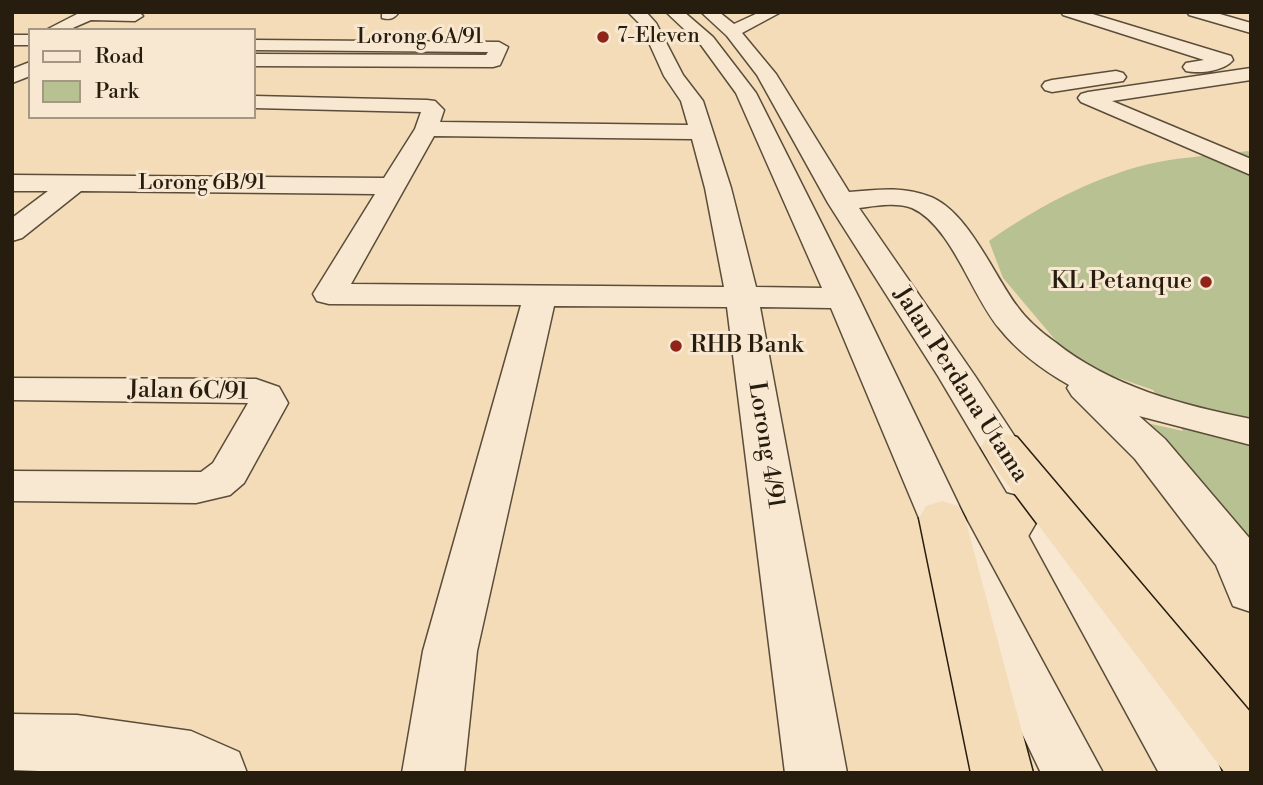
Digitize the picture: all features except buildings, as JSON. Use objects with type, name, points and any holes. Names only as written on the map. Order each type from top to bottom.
[{"type":"highway","points":[[1002,447],[1251,760]]},
{"type":"highway","points":[[942,518],[1002,773]]},
{"type":"street","name":"Lorong 4/91","points":[[636,12],[648,23],[674,76],[708,109],[718,188],[742,298],[816,773]]},
{"type":"street","points":[[735,22],[773,12]]},
{"type":"street","points":[[1052,86],[1220,63],[1224,60],[1069,12]]},
{"type":"street","points":[[1195,12],[1251,28]]},
{"type":"street","points":[[1214,12],[1251,22]]},
{"type":"street","points":[[677,14],[710,13]]},
{"type":"street","name":"Jalan Perdana Utama","points":[[710,13],[725,24],[735,22],[841,201],[1002,447],[1192,773]]},
{"type":"street","points":[[59,28],[92,14],[139,14]]},
{"type":"street","points":[[111,28],[139,14]]},
{"type":"street","points":[[677,14],[707,41],[741,86],[843,298],[942,518],[1073,773]]},
{"type":"street","points":[[499,47],[508,28]]},
{"type":"street","name":"Lorong 6A/91","points":[[256,45],[499,47],[494,61],[256,60]]},
{"type":"street","points":[[12,77],[28,69]]},
{"type":"street","points":[[1251,74],[1088,98],[1251,167]]},
{"type":"street","points":[[256,102],[413,103],[433,110],[426,130],[329,294],[843,298]]},
{"type":"street","points":[[426,130],[708,109],[748,102]]},
{"type":"street","name":"Lorong 6B/91","points":[[12,183],[393,186]]},
{"type":"street","points":[[12,232],[75,183]]},
{"type":"street","points":[[841,201],[905,199],[924,204],[944,219],[1008,318],[1065,367],[1150,449],[1238,558],[1251,592]]},
{"type":"street","points":[[433,773],[450,651],[540,296]]},
{"type":"street","points":[[1065,367],[1112,391],[1170,411],[1251,432]]},
{"type":"street","name":"Jalan 6C/91","points":[[12,389],[256,391],[265,395],[268,403],[229,473],[214,484],[196,488],[12,486]]},
{"type":"street","points":[[12,742],[77,743],[191,759],[217,773]]},
{"type":"green space","points":[[1248,151],[1251,153],[1251,546],[1133,420],[1183,431],[1153,390],[1107,374],[1068,355],[1003,278],[989,241],[1060,198],[1117,173],[1164,161]]},
{"type":"place","name":"7-Eleven","points":[[603,37]]},
{"type":"place","name":"KL Petanque","points":[[1206,282]]},
{"type":"place","name":"RHB Bank","points":[[676,346]]}]
